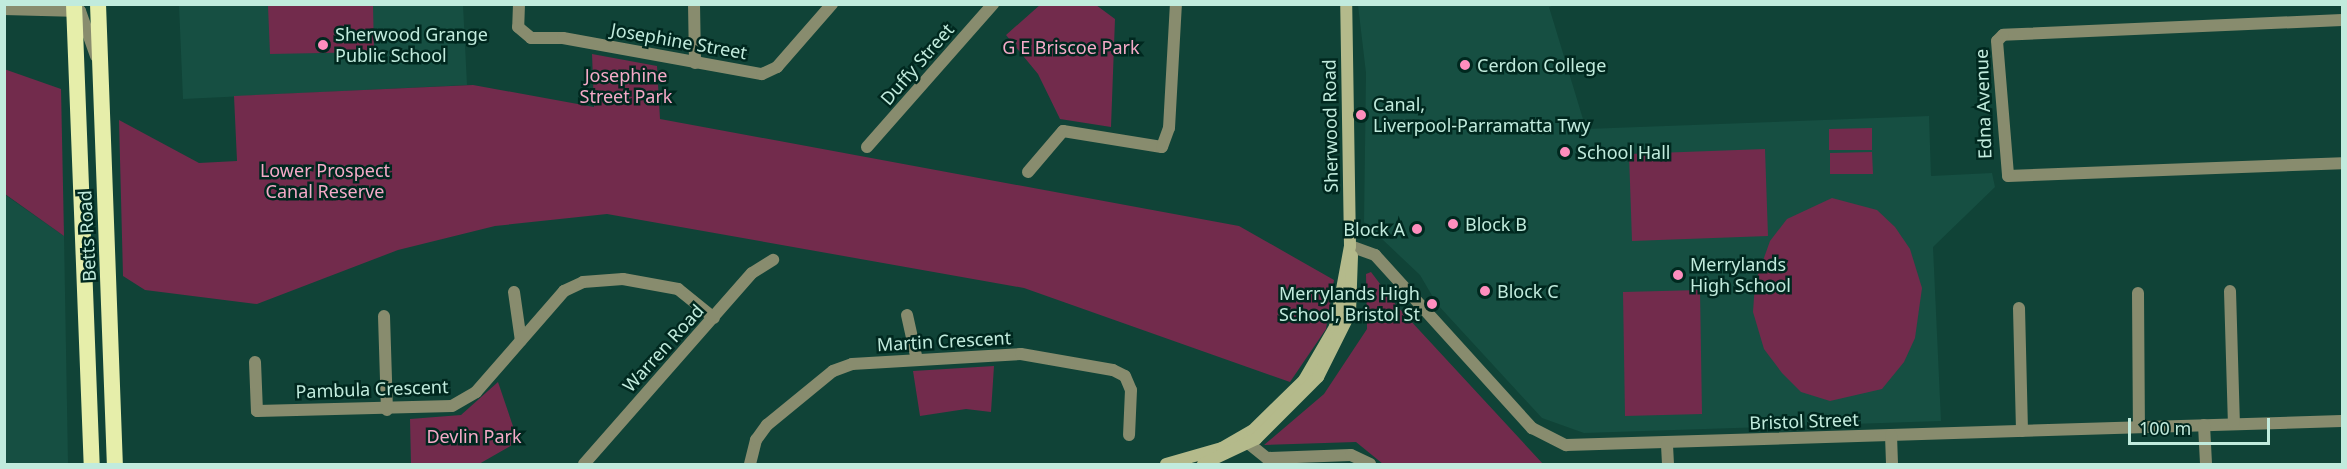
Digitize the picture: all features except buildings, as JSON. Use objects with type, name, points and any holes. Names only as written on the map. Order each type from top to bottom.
[{"type":"highway","name":"Betts Road","points":[[98,4],[115,465]]},
{"type":"highway","name":"Betts Road","points":[[77,6],[82,219],[92,465]]},
{"type":"main road","name":"Sherwood Road","points":[[1203,465],[1245,441],[1292,395],[1332,345],[1355,288],[1350,246],[1346,4]]},
{"type":"main road","points":[[1168,464],[1245,441]]},
{"type":"street","name":"Josephine Street","points":[[519,4],[518,27],[528,37],[695,63],[771,72],[832,4]]},
{"type":"street","points":[[694,4],[695,63]]},
{"type":"street","name":"Duffy Street","points":[[867,147],[993,4]]},
{"type":"street","points":[[1028,172],[1063,131],[1162,147],[1168,128],[1176,4]]},
{"type":"street","points":[[4,9],[77,6],[85,16],[100,63]]},
{"type":"street","name":"Edna Avenue","points":[[2343,20],[2003,36],[1997,41],[2008,176],[2343,163]]},
{"type":"street","name":"Bristol Street","points":[[1350,246],[1375,255],[1542,435],[1590,447],[2343,421]]},
{"type":"street","name":"Warren Road","points":[[584,465],[757,269],[772,260]]},
{"type":"street","name":"Pambula Crescent","points":[[255,363],[257,411],[387,410],[464,401],[521,341],[564,291],[603,279],[678,289],[714,318]]},
{"type":"street","points":[[2230,291],[2234,424]]},
{"type":"street","points":[[514,292],[521,341]]},
{"type":"street","points":[[2138,292],[2139,428]]},
{"type":"street","points":[[2019,308],[2022,431]]},
{"type":"street","points":[[907,315],[917,360]]},
{"type":"street","points":[[384,316],[387,410]]},
{"type":"street","name":"Martin Crescent","points":[[750,465],[756,440],[767,425],[840,367],[917,360],[1021,354],[1113,370],[1125,376],[1131,390],[1129,435]]},
{"type":"street","points":[[2204,425],[2206,465]]},
{"type":"street","points":[[1891,435],[1892,465]]},
{"type":"street","points":[[1245,441],[1267,458],[1351,455],[1370,465]]},
{"type":"street","points":[[1667,445],[1668,465]]},
{"type":"shaded area","name":"Sherwood Grange Public School","points":[[179,5],[463,5],[467,85],[183,99]]},
{"type":"shaded area","name":"Merrylands High School","points":[[1358,5],[1555,5],[1549,7],[1586,129],[1929,116],[1931,176],[1992,173],[1995,187],[1933,247],[1941,421],[1584,433],[1542,418],[1437,304],[1420,275],[1364,222],[1366,73]]},
{"type":"shaded area","points":[[4,194],[64,236],[68,464],[5,464]]},
{"type":"green space","name":"G E Briscoe Park","points":[[1041,4],[1096,5],[1115,19],[1111,127],[1060,119],[1038,74],[1006,35]]},
{"type":"green space","points":[[373,5],[374,52],[270,54],[268,6]]},
{"type":"green space","name":"Lower Prospect Canal Reserve","points":[[592,54],[657,66],[660,119],[1239,226],[1334,280],[1326,329],[1290,382],[1024,288],[607,214],[495,226],[398,250],[257,304],[145,290],[123,276],[119,120],[199,163],[237,161],[234,96],[473,85],[594,107]]},
{"type":"green space","points":[[4,69],[61,89],[64,236],[5,194]]},
{"type":"green space","points":[[1872,128],[1872,150],[1829,150],[1829,129]]},
{"type":"green space","points":[[1765,149],[1768,236],[1632,241],[1629,154]]},
{"type":"green space","points":[[1872,152],[1873,174],[1830,174],[1830,153]]},
{"type":"green space","points":[[1832,198],[1877,210],[1895,227],[1910,249],[1922,288],[1915,338],[1904,362],[1882,389],[1830,401],[1801,392],[1782,373],[1764,349],[1753,312],[1755,283],[1770,241],[1787,219]]},
{"type":"green space","points":[[1371,272],[1396,305],[1543,464],[1383,464],[1356,442],[1264,445],[1324,394],[1367,329],[1366,274]]},
{"type":"green space","points":[[1700,290],[1702,414],[1625,416],[1623,292]]},
{"type":"green space","points":[[994,366],[991,412],[966,409],[920,416],[913,371]]},
{"type":"green space","name":"Devlin Park","points":[[498,382],[517,438],[512,445],[479,464],[411,464],[410,419],[461,415]]},
{"type":"place","name":"Sherwood Grange Public School","points":[[323,45]]},
{"type":"place","name":"Cerdon College","points":[[1465,65]]},
{"type":"place","name":"Canal, Liverpool-Parramatta Twy","points":[[1361,115]]},
{"type":"place","name":"School Hall","points":[[1565,152]]},
{"type":"place","name":"Block B","points":[[1453,224]]},
{"type":"place","name":"Block A","points":[[1417,229]]},
{"type":"place","name":"Merrylands High School","points":[[1678,275]]},
{"type":"place","name":"Block C","points":[[1485,291]]},
{"type":"place","name":"Merrylands High School, Bristol St","points":[[1432,304]]},
{"type":"park label","name":"Josephine Street Park","points":[[626,86]]}]
